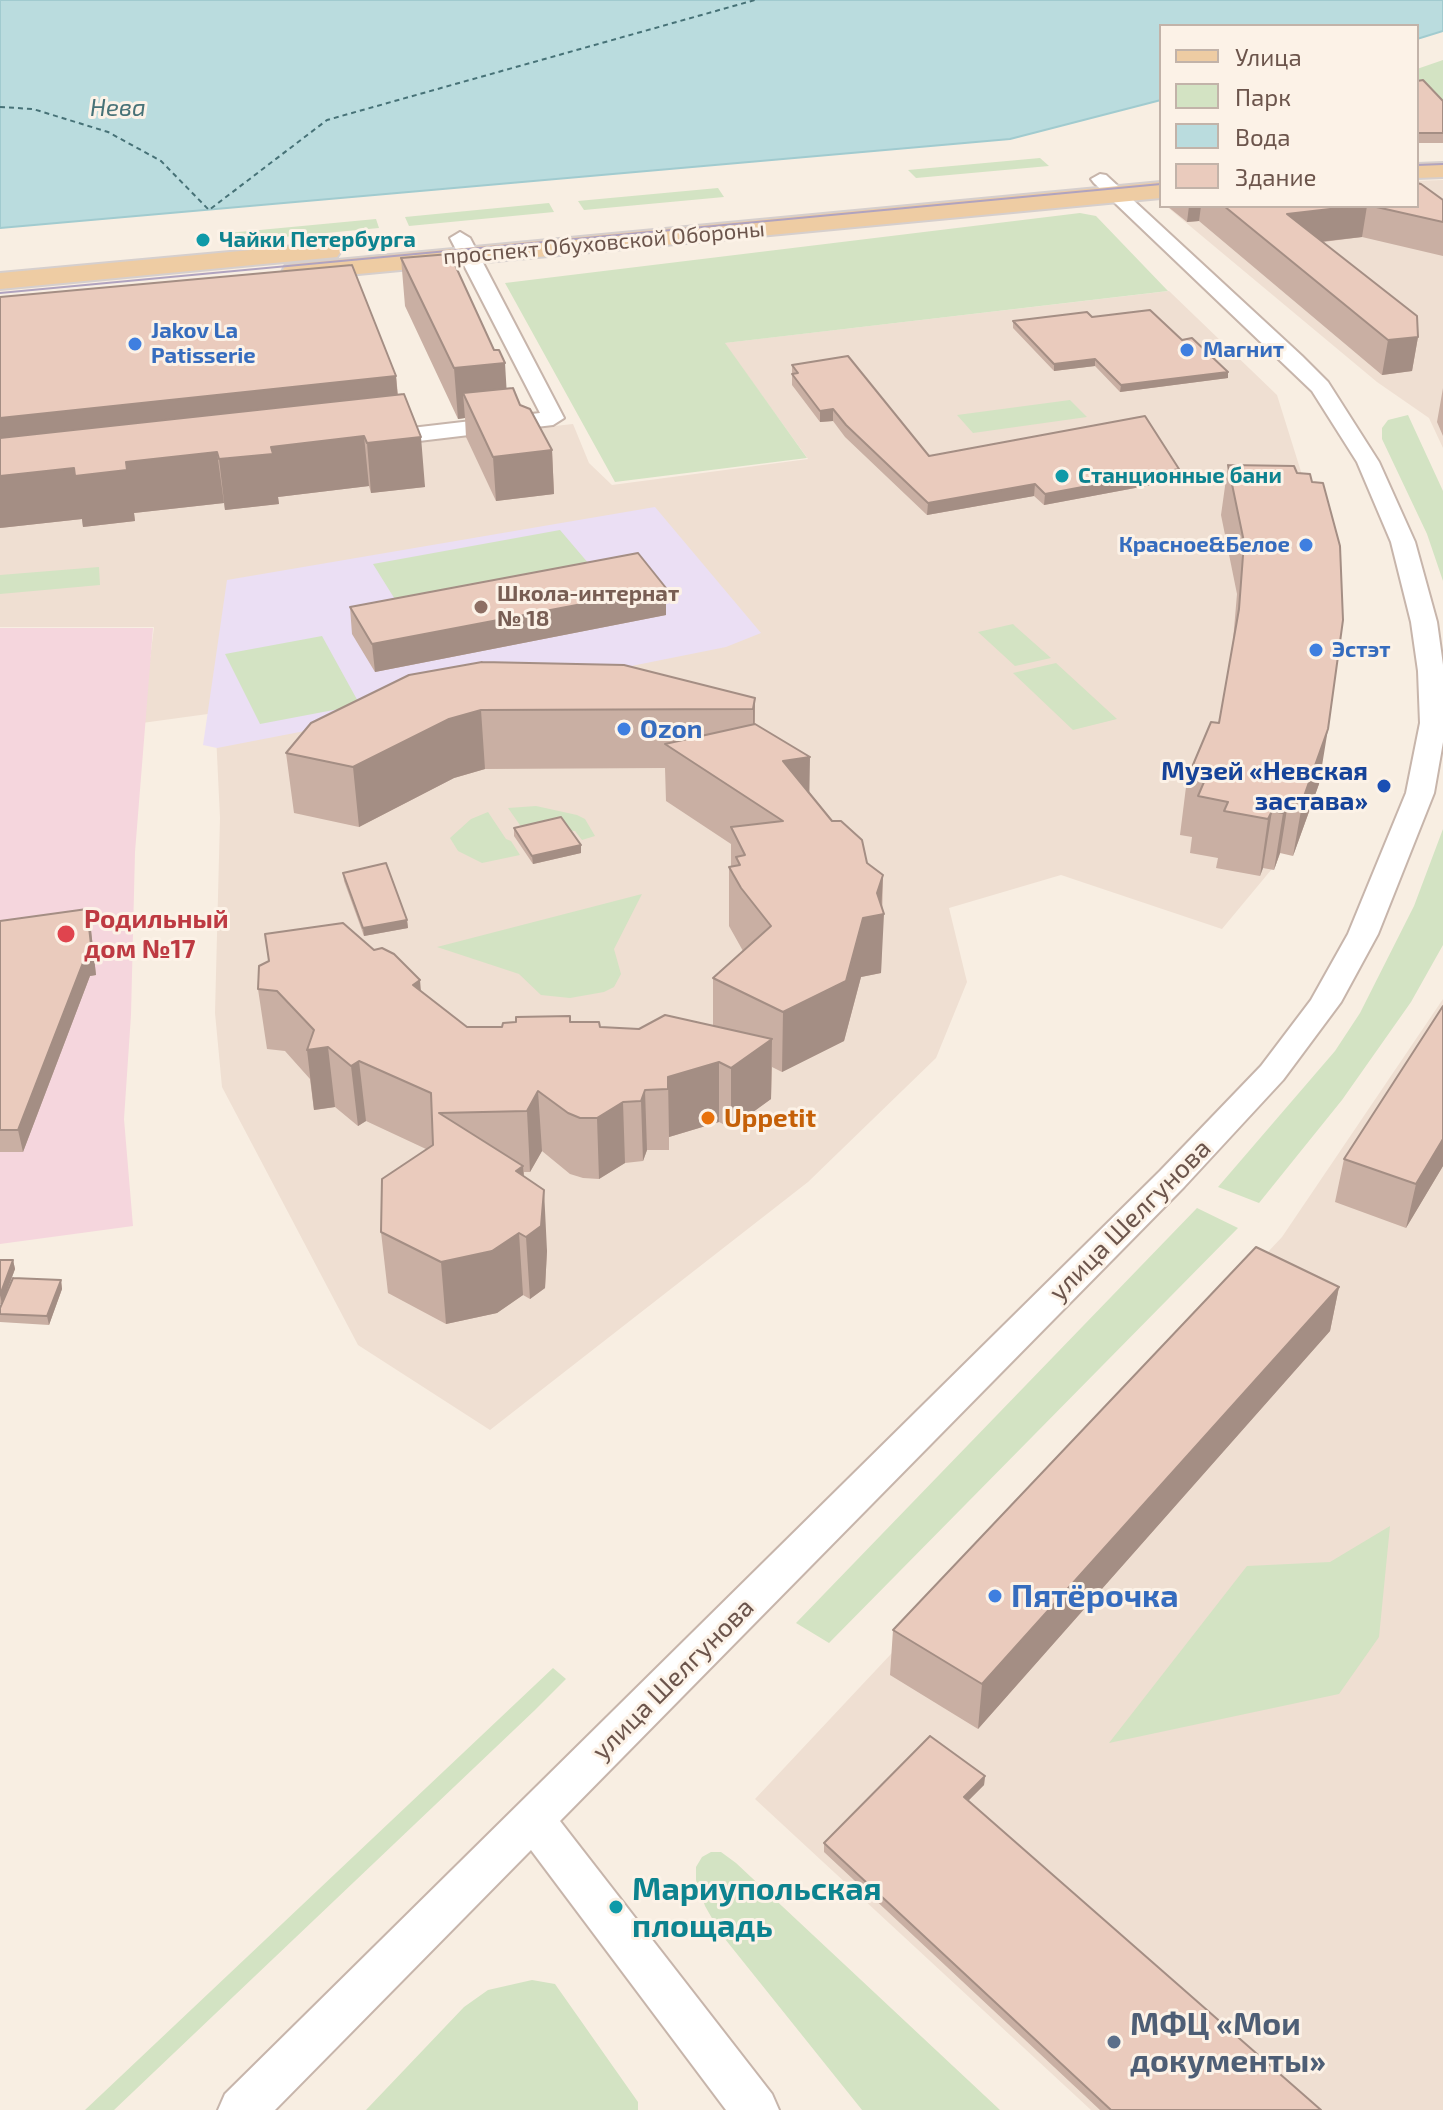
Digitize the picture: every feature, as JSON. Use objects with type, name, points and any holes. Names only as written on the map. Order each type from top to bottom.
[{"type":"main road","points":[[1419,157],[1443,156]]},
{"type":"main road","points":[[1419,171],[1443,170]]},
{"type":"main road","name":"проспект Обуховской Обороны","points":[[0,299],[464,247],[1108,187],[1159,174]]},
{"type":"main road","name":"проспект Обуховской Обороны","points":[[1108,187],[1159,190]]},
{"type":"main road","name":"проспект Обуховской Обороны","points":[[0,281],[464,247]]},
{"type":"street","name":"улица Шелгунова","points":[[242,2110],[1127,1225],[1272,1073],[1325,1002],[1363,934],[1420,793],[1433,723],[1426,634],[1403,542],[1368,462],[1339,414],[1295,360],[1108,187]]},
{"type":"street","points":[[353,442],[553,418],[464,247]]},
{"type":"street","points":[[533,1820],[606,1911],[755,2110]]},
{"type":"shaded area","points":[[1443,180],[1443,448],[1429,418],[1377,382],[1168,208],[1419,208],[1419,181]]},
{"type":"shaded area","points":[[1169,291],[1277,395],[1308,494],[1306,792],[1276,864],[1222,929],[1061,875],[949,908],[967,982],[936,1058],[808,1182],[490,1430],[358,1345],[222,1087],[215,1013],[220,818],[215,713],[142,723],[154,627],[0,627],[0,488],[573,424],[589,463],[612,485],[808,459],[724,343]]},
{"type":"shaded area","name":"Школа-интернат № 18","points":[[655,507],[761,633],[726,647],[217,748],[203,745],[227,580]]},
{"type":"shaded area","name":"Родильный дом №17","points":[[0,628],[153,628],[135,852],[131,1015],[124,1119],[133,1226],[0,1244]]},
{"type":"shaded area","points":[[1443,999],[1443,2110],[1091,2110],[755,1799],[1282,1237]]},
{"type":"green space","points":[[1443,60],[1443,112],[1419,92],[1419,68]]},
{"type":"green space","points":[[1040,158],[1049,166],[916,178],[908,170]]},
{"type":"green space","points":[[718,188],[724,197],[584,210],[578,201]]},
{"type":"green space","points":[[549,203],[554,212],[409,226],[405,217]]},
{"type":"green space","points":[[1080,213],[1096,216],[1168,291],[725,343],[807,458],[615,482],[505,283]]},
{"type":"green space","points":[[376,219],[379,228],[231,242],[228,233]]},
{"type":"green space","points":[[1070,400],[1087,417],[973,433],[957,415]]},
{"type":"green space","points":[[1408,415],[1443,491],[1443,581],[1427,534],[1382,439],[1382,428],[1388,420]]},
{"type":"green space","points":[[560,530],[589,564],[396,601],[373,564]]},
{"type":"green space","points":[[99,567],[100,585],[0,594],[0,575]]},
{"type":"green space","points":[[1013,624],[1051,658],[1015,666],[978,632]]},
{"type":"green space","points":[[322,636],[360,705],[260,724],[225,654]]},
{"type":"green space","points":[[1056,663],[1117,719],[1073,730],[1013,673]]},
{"type":"green space","points":[[536,806],[585,819],[595,836],[582,840],[575,831],[522,828],[508,808]]},
{"type":"green space","points":[[488,812],[520,855],[482,863],[458,851],[450,838],[471,819]]},
{"type":"green space","points":[[1443,829],[1443,945],[1411,1002],[1342,1100],[1259,1203],[1218,1187],[1335,1051],[1360,1013],[1414,906]]},
{"type":"green space","points":[[642,894],[614,949],[621,974],[614,987],[604,992],[570,998],[541,995],[519,974],[437,947]]},
{"type":"green space","points":[[1197,1208],[1238,1228],[829,1643],[796,1623]]},
{"type":"green space","points":[[1390,1526],[1379,1637],[1339,1694],[1109,1743],[1247,1566],[1330,1562]]},
{"type":"green space","points":[[553,1668],[566,1679],[114,2110],[85,2110]]},
{"type":"green space","points":[[711,1852],[721,1852],[736,1863],[1000,2110],[862,2110],[721,1934],[705,1906],[696,1880],[696,1867],[702,1857]]},
{"type":"green space","points":[[532,1980],[555,1984],[638,2102],[638,2110],[366,2110],[464,2007],[488,1990]]},
{"type":"water","name":"Нева","points":[[0,0],[1443,0],[1443,31],[1419,38],[1419,24],[1159,24],[1159,101],[1010,139],[0,228]]},
{"type":"building","points":[[1423,80],[1443,101],[1443,133],[1419,133],[1419,81]]},
{"type":"building","points":[[1419,184],[1443,200],[1443,222],[1381,208],[1419,208]]},
{"type":"building","points":[[1226,208],[1339,208],[1287,214],[1417,316],[1418,337],[1388,340]]},
{"type":"building","points":[[450,254],[494,350],[499,350],[505,363],[454,368],[401,258]]},
{"type":"building","points":[[352,265],[396,376],[0,418],[0,297]]},
{"type":"building","points":[[1150,310],[1182,340],[1192,338],[1228,372],[1121,385],[1095,359],[1054,364],[1013,321],[1087,312],[1092,317]]},
{"type":"building","points":[[848,356],[929,456],[1145,416],[1179,469],[1045,494],[1035,484],[928,503],[833,409],[820,411],[792,374],[798,373],[792,365]]},
{"type":"building","points":[[513,388],[520,405],[530,409],[552,450],[493,457],[463,393]]},
{"type":"building","points":[[404,394],[421,437],[367,443],[364,436],[271,447],[273,454],[219,459],[217,452],[126,462],[127,470],[75,476],[74,468],[0,476],[0,438]]},
{"type":"building","points":[[1228,465],[1294,466],[1297,473],[1310,474],[1312,482],[1323,483],[1340,546],[1343,620],[1328,729],[1303,799],[1289,797],[1283,813],[1272,811],[1268,819],[1224,811],[1228,802],[1198,796],[1204,782],[1187,779],[1211,722],[1219,723],[1239,609],[1244,542]]},
{"type":"building","points":[[638,553],[666,588],[372,644],[350,607]]},
{"type":"building","points":[[482,662],[624,665],[755,698],[753,709],[481,710],[449,719],[353,767],[286,753],[311,723],[409,675]]},
{"type":"building","points":[[755,724],[810,757],[783,761],[832,821],[841,821],[862,840],[867,863],[883,875],[877,893],[884,914],[863,918],[846,981],[783,1012],[713,978],[771,926],[741,888],[729,867],[740,865],[736,857],[745,855],[731,827],[783,821],[665,744]]},
{"type":"building","points":[[561,817],[581,845],[532,856],[514,828]]},
{"type":"building","points":[[386,863],[407,920],[363,928],[343,873]]},
{"type":"building","points":[[87,909],[92,954],[86,955],[18,1130],[0,1130],[0,921]]},
{"type":"building","points":[[343,923],[374,950],[382,948],[394,954],[420,980],[413,985],[467,1027],[502,1027],[503,1023],[516,1022],[516,1017],[570,1016],[570,1022],[599,1022],[600,1027],[639,1029],[665,1015],[772,1039],[731,1068],[719,1062],[668,1077],[668,1089],[645,1090],[641,1101],[623,1102],[597,1118],[580,1118],[568,1113],[538,1091],[527,1111],[439,1113],[523,1166],[516,1171],[544,1190],[541,1226],[526,1237],[519,1233],[492,1251],[441,1262],[381,1232],[382,1179],[433,1145],[431,1093],[359,1061],[351,1066],[328,1047],[307,1050],[314,1030],[277,991],[258,989],[259,966],[269,961],[265,934]]},
{"type":"building","points":[[1443,1006],[1443,1139],[1416,1184],[1344,1159]]},
{"type":"building","points":[[1256,1247],[1339,1287],[982,1684],[893,1630]]},
{"type":"building","points":[[0,1260],[13,1260],[0,1295]]},
{"type":"building","points":[[13,1278],[61,1280],[47,1316],[0,1314]]},
{"type":"building","points":[[930,1736],[985,1776],[964,1797],[1321,2110],[1111,2110],[824,1843]]},
{"type":"ferry route","points":[[0,107],[33,109],[108,132],[161,161],[209,210],[327,120],[755,0]]},
{"type":"tram line","points":[[1419,165],[1443,164]]},
{"type":"tram line","points":[[0,293],[1159,184]]},
{"type":"place","name":"Чайки Петербурга","points":[[203,240]]},
{"type":"place","name":"Jakov La Patisserie","points":[[135,344]]},
{"type":"place","name":"Магнит","points":[[1187,350]]},
{"type":"place","name":"Станционные бани","points":[[1062,476]]},
{"type":"place","name":"Красное&Белое","points":[[1306,545]]},
{"type":"place","name":"Школа-интернат № 18","points":[[481,607]]},
{"type":"place","name":"Эстэт","points":[[1316,650]]},
{"type":"place","name":"Ozon","points":[[624,729]]},
{"type":"place","name":"Музей «Невская застава»","points":[[1384,786]]},
{"type":"place","name":"Родильный дом №17","points":[[66,934]]},
{"type":"place","name":"Uppetit","points":[[708,1118]]},
{"type":"place","name":"Пятёрочка","points":[[995,1596]]},
{"type":"place","name":"Мариупольская площадь","points":[[616,1907]]},
{"type":"place","name":"МФЦ «Мои документы»","points":[[1114,2042]]}]
